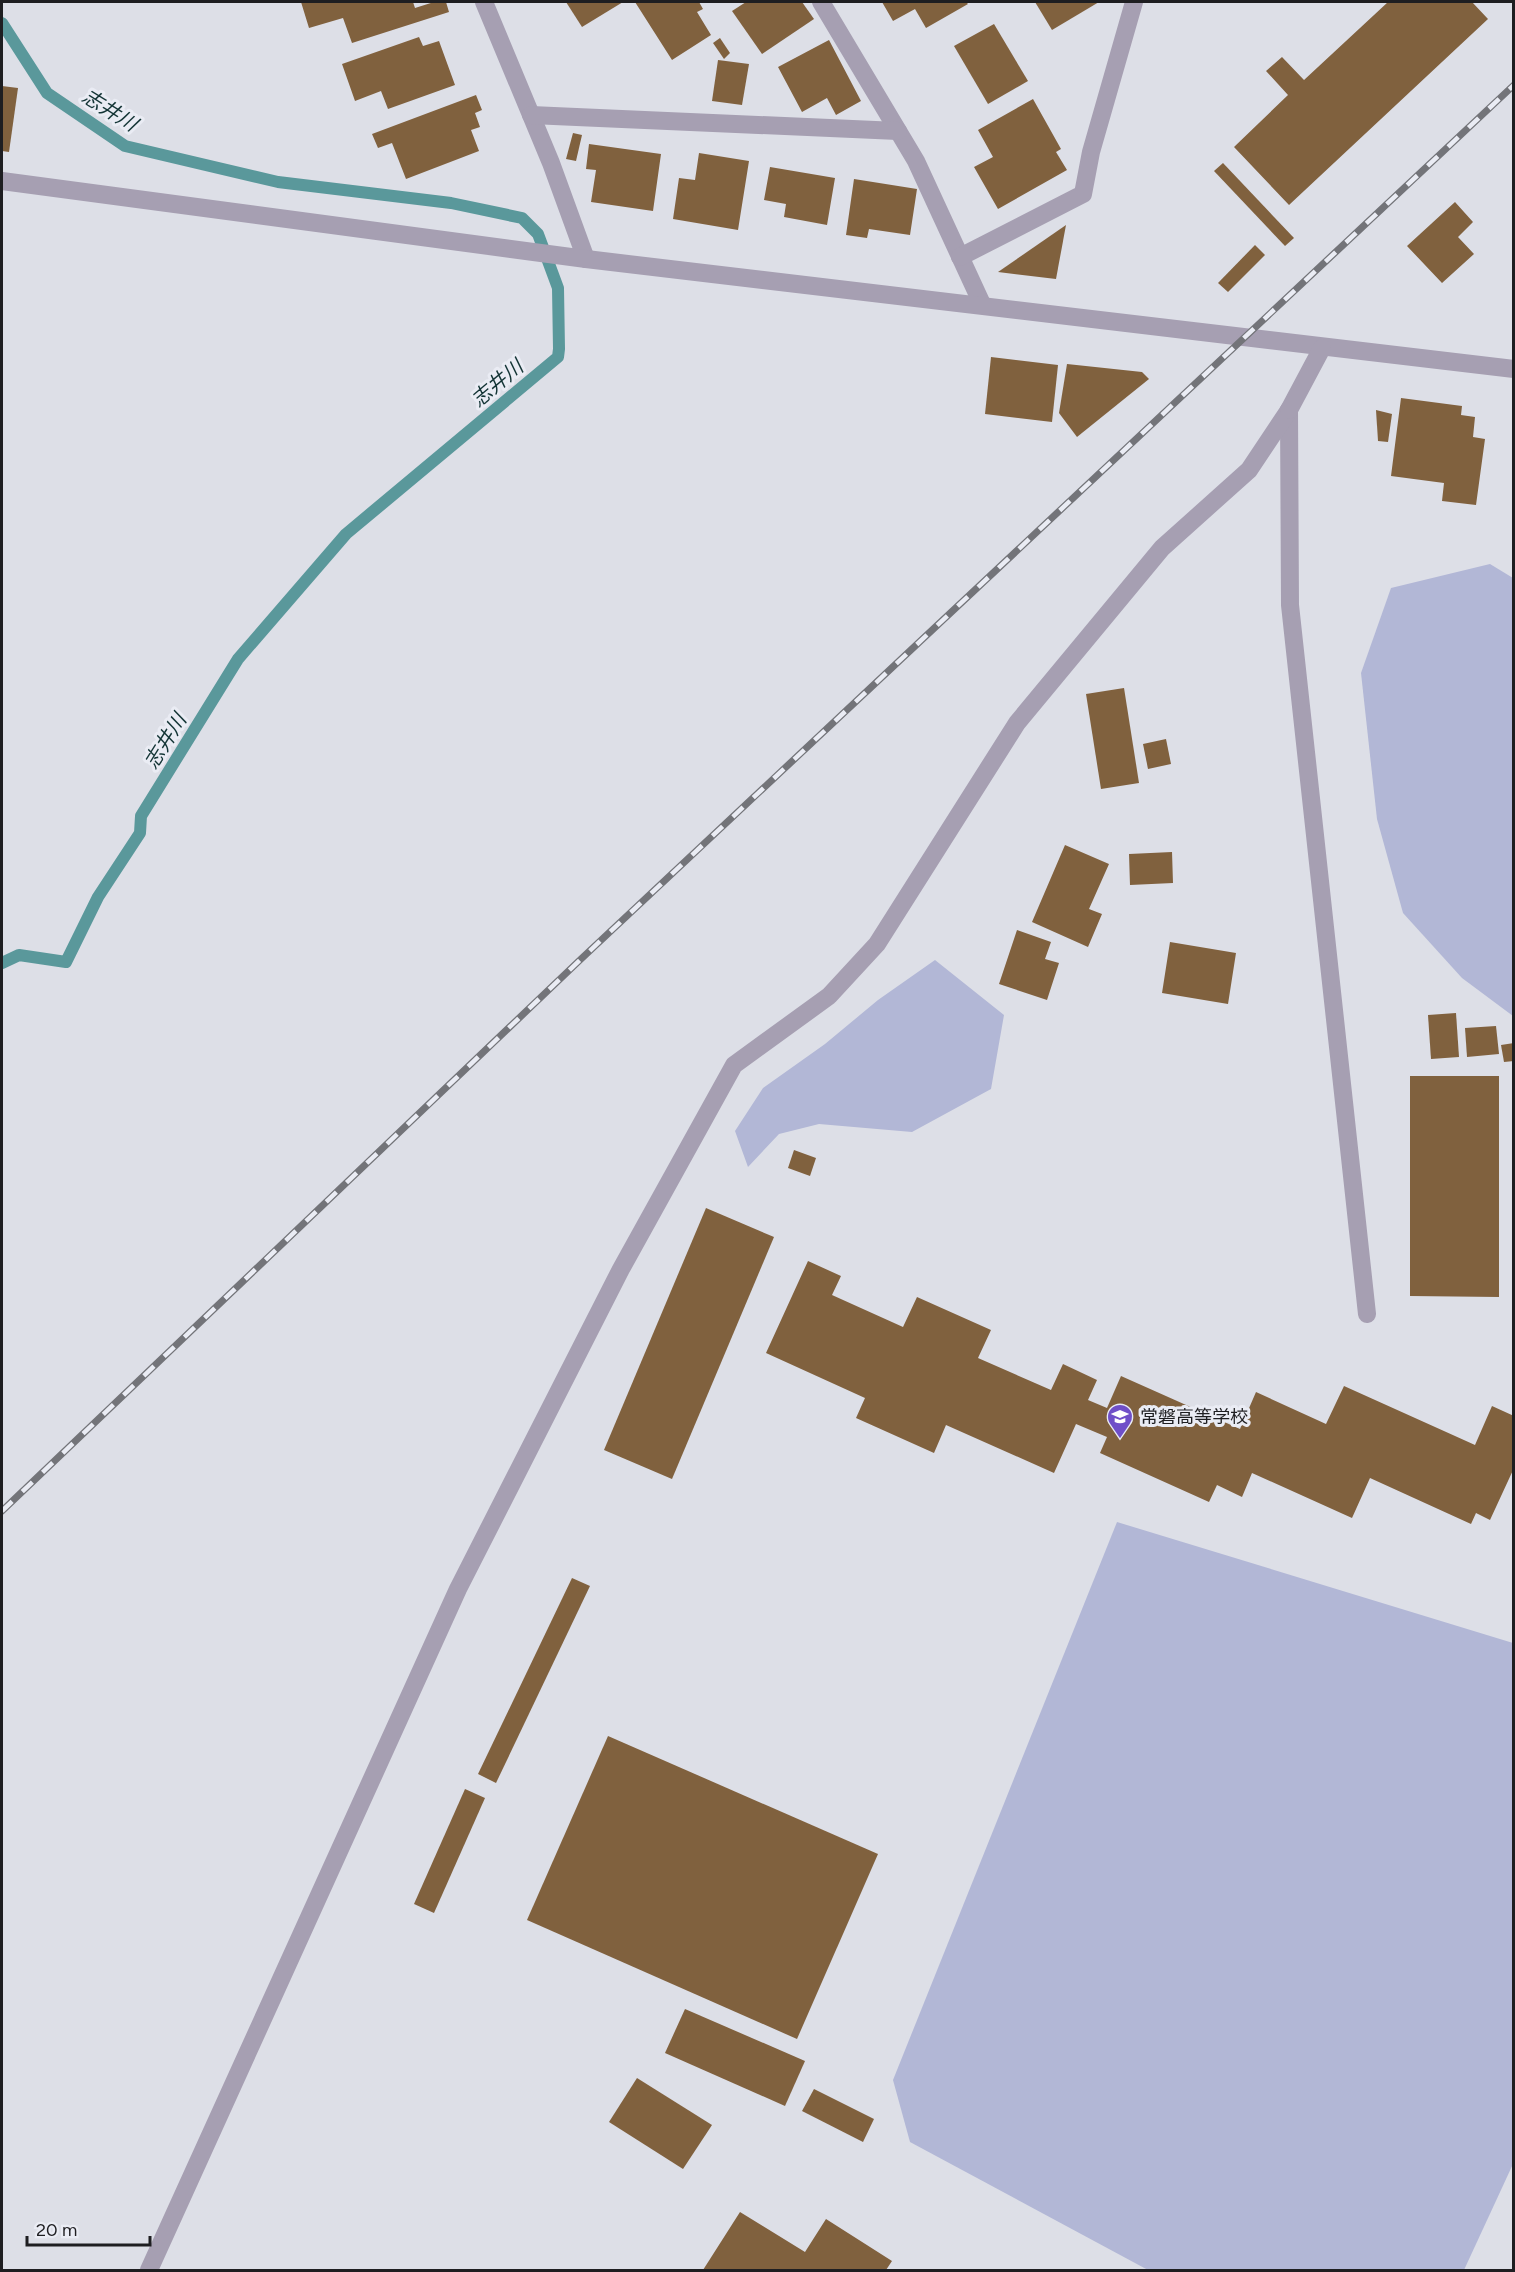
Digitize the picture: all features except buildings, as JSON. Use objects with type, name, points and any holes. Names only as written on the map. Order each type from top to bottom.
[{"type":"street","points":[[484,2],[531,115],[586,259]]},
{"type":"street","points":[[821,2],[916,161],[982,304]]},
{"type":"street","points":[[960,257],[1083,194],[1092,152],[1134,2]]},
{"type":"street","points":[[531,115],[898,131]]},
{"type":"street","points":[[2,181],[586,259],[982,304],[1322,348],[1514,369]]},
{"type":"street","points":[[149,2271],[458,1589],[621,1269],[734,1065],[829,996],[877,944],[1017,723],[1162,548],[1249,470],[1289,410],[1322,348]]},
{"type":"street","points":[[1289,410],[1290,605],[1367,1314]]},
{"type":"shaded area","points":[[1490,564],[1513,578],[1513,1016],[1462,978],[1403,913],[1377,819],[1361,673],[1391,588]]},
{"type":"shaded area","points":[[935,960],[1004,1015],[991,1089],[912,1132],[819,1124],[779,1134],[748,1167],[735,1131],[763,1088],[825,1044],[878,1000]]},
{"type":"shaded area","points":[[1117,1522],[1513,1643],[1513,2164],[1464,2270],[1148,2270],[910,2142],[893,2080]]},
{"type":"waterway","name":"志井川","points":[[2,23],[47,93],[125,146],[278,182],[451,203],[522,218],[538,234],[558,288],[559,349],[558,357],[346,534],[238,659],[141,816],[140,833],[98,897],[66,962],[19,955],[2,963]]},
{"type":"railway","points":[[2,1511],[581,959],[1514,85]]},
{"type":"place","name":"常磐高等学校","points":[[1120,1440]]}]
